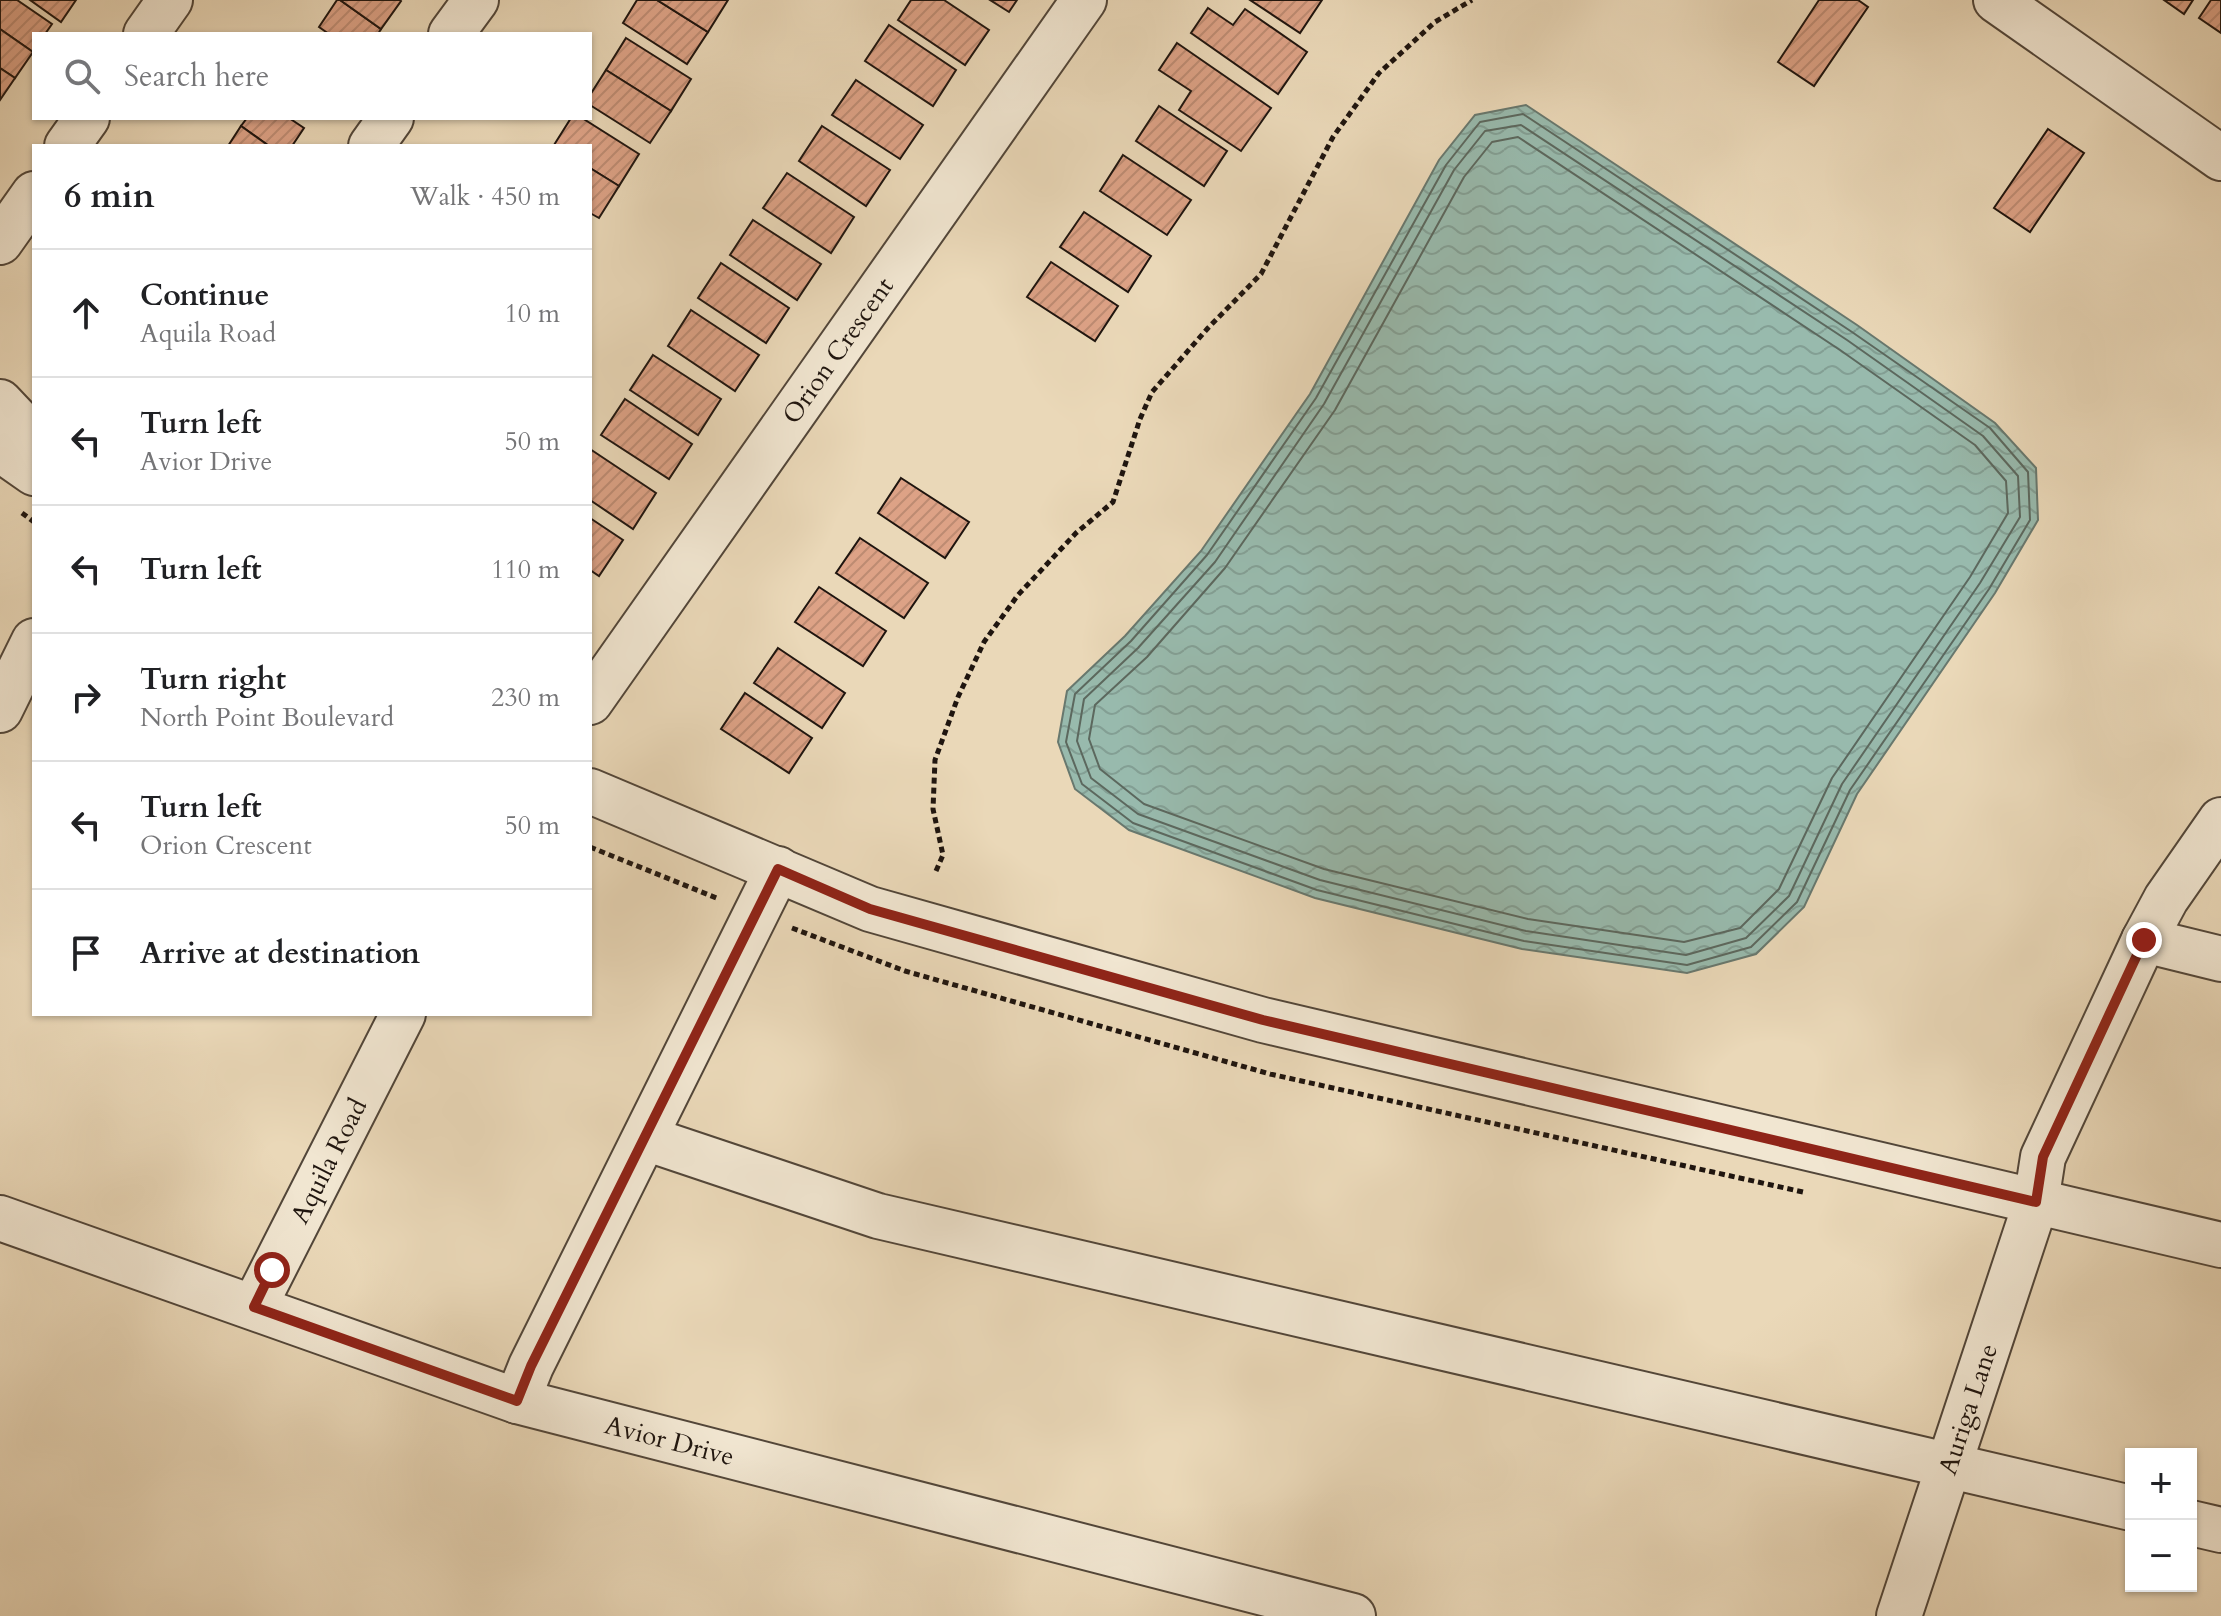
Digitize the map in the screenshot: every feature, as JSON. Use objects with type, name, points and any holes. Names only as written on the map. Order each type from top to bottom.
[{"type":"street","points":[[147,32],[170,0]]},
{"type":"street","points":[[452,32],[476,0]]},
{"type":"street","name":"Orion Crescent","points":[[592,699],[1084,0]]},
{"type":"street","points":[[1996,0],[2221,158]]},
{"type":"street","points":[[68,144],[86,120]]},
{"type":"street","points":[[372,144],[390,120]]},
{"type":"street","points":[[0,242],[32,197]]},
{"type":"street","points":[[0,402],[32,436]]},
{"type":"street","points":[[0,449],[32,472]]},
{"type":"street","points":[[0,710],[32,645]]},
{"type":"street","points":[[592,792],[870,909],[1263,1020],[2221,1245]]},
{"type":"street","points":[[2036,1202],[2043,1157],[2144,940],[2166,899],[2221,820]]},
{"type":"street","points":[[517,1401],[531,1366],[778,869]]},
{"type":"street","points":[[2144,940],[2221,959]]},
{"type":"street","name":"Aquila Road","points":[[254,1307],[402,1016]]},
{"type":"street","points":[[645,1138],[878,1216],[2125,1507]]},
{"type":"street","name":"Auriga Lane","points":[[1899,1616],[2036,1202]]},
{"type":"street","name":"Avior Drive","points":[[0,1218],[517,1401],[1353,1616]]},
{"type":"street","points":[[2197,1524],[2221,1530]]},
{"type":"path","points":[[936,871],[943,855],[933,809],[935,760],[958,697],[984,642],[1018,595],[1076,533],[1113,502],[1152,392],[1261,274],[1333,137],[1379,73],[1435,22],[1472,0]]},
{"type":"water","points":[[1526,105],[1857,325],[1995,423],[2036,468],[2038,520],[1995,593],[1857,794],[1804,907],[1756,954],[1687,973],[1522,949],[1315,898],[1129,830],[1075,789],[1058,742],[1067,691],[1125,636],[1201,551],[1310,394],[1439,160],[1475,115]]},
{"type":"building","points":[[0,0],[17,0],[52,24],[46,32],[32,32],[32,51],[0,29]]},
{"type":"building","points":[[30,0],[76,0],[61,22]]},
{"type":"building","points":[[340,0],[381,29],[379,32],[326,32],[319,27]]},
{"type":"building","points":[[340,0],[400,0],[401,1],[381,29]]},
{"type":"building","points":[[637,0],[657,0],[708,32],[687,64],[623,23]]},
{"type":"building","points":[[657,0],[728,0],[708,32]]},
{"type":"building","points":[[911,0],[944,0],[989,30],[965,65],[898,20]]},
{"type":"building","points":[[990,0],[1017,0],[1009,12]]},
{"type":"building","points":[[1250,0],[1322,0],[1300,33]]},
{"type":"building","points":[[1819,0],[1858,0],[1868,7],[1814,86],[1778,62]]},
{"type":"building","points":[[2164,0],[2193,0],[2184,14]]},
{"type":"building","points":[[2211,0],[2221,0],[2221,33],[2199,18]]},
{"type":"building","points":[[1208,8],[1233,25],[1245,9],[1307,52],[1278,94],[1191,33]]},
{"type":"building","points":[[889,25],[956,70],[933,106],[865,61]]},
{"type":"building","points":[[0,29],[32,53],[15,78],[0,68]]},
{"type":"building","points":[[626,38],[691,79],[671,111],[606,70]]},
{"type":"building","points":[[1177,43],[1271,108],[1241,151],[1179,110],[1191,91],[1159,70]]},
{"type":"building","points":[[0,68],[15,78],[0,100]]},
{"type":"building","points":[[606,70],[671,111],[650,143],[592,106],[592,92]]},
{"type":"building","points":[[856,80],[923,125],[900,159],[832,115]]},
{"type":"building","points":[[1159,106],[1227,151],[1204,186],[1136,141]]},
{"type":"building","points":[[246,120],[292,120],[304,128],[293,144],[266,144],[241,126]]},
{"type":"building","points":[[570,120],[585,120],[639,154],[619,186],[592,169],[592,144],[555,144]]},
{"type":"building","points":[[241,126],[266,144],[229,144]]},
{"type":"building","points":[[822,126],[890,170],[866,206],[799,161]]},
{"type":"building","points":[[2048,129],[2084,153],[2030,232],[1994,208]]},
{"type":"building","points":[[1123,155],[1191,200],[1167,235],[1100,191]]},
{"type":"building","points":[[592,169],[619,186],[599,218],[592,214]]},
{"type":"building","points":[[787,173],[854,217],[831,253],[763,208]]},
{"type":"building","points":[[1084,212],[1151,256],[1128,292],[1060,247]]},
{"type":"building","points":[[753,220],[821,264],[797,300],[730,255]]},
{"type":"building","points":[[1051,262],[1118,306],[1095,341],[1027,297]]},
{"type":"building","points":[[721,263],[789,308],[766,343],[698,298]]},
{"type":"building","points":[[691,310],[759,355],[735,391],[668,346]]},
{"type":"building","points":[[653,355],[721,399],[698,435],[630,390]]},
{"type":"building","points":[[625,399],[692,444],[669,479],[601,435]]},
{"type":"building","points":[[592,450],[656,493],[633,529],[592,501]]},
{"type":"building","points":[[901,478],[969,522],[945,558],[878,513]]},
{"type":"building","points":[[592,519],[623,540],[599,576],[592,571]]},
{"type":"building","points":[[860,538],[928,583],[904,618],[836,573]]},
{"type":"building","points":[[819,587],[886,631],[863,666],[795,622]]},
{"type":"building","points":[[778,648],[845,693],[822,728],[754,683]]},
{"type":"building","points":[[745,693],[812,738],[789,773],[721,729]]},
{"type":"route","points":[[272,1270],[254,1307],[517,1401],[531,1366],[778,869],[870,909],[1263,1020],[2036,1202],[2043,1157],[2144,940]]}]
